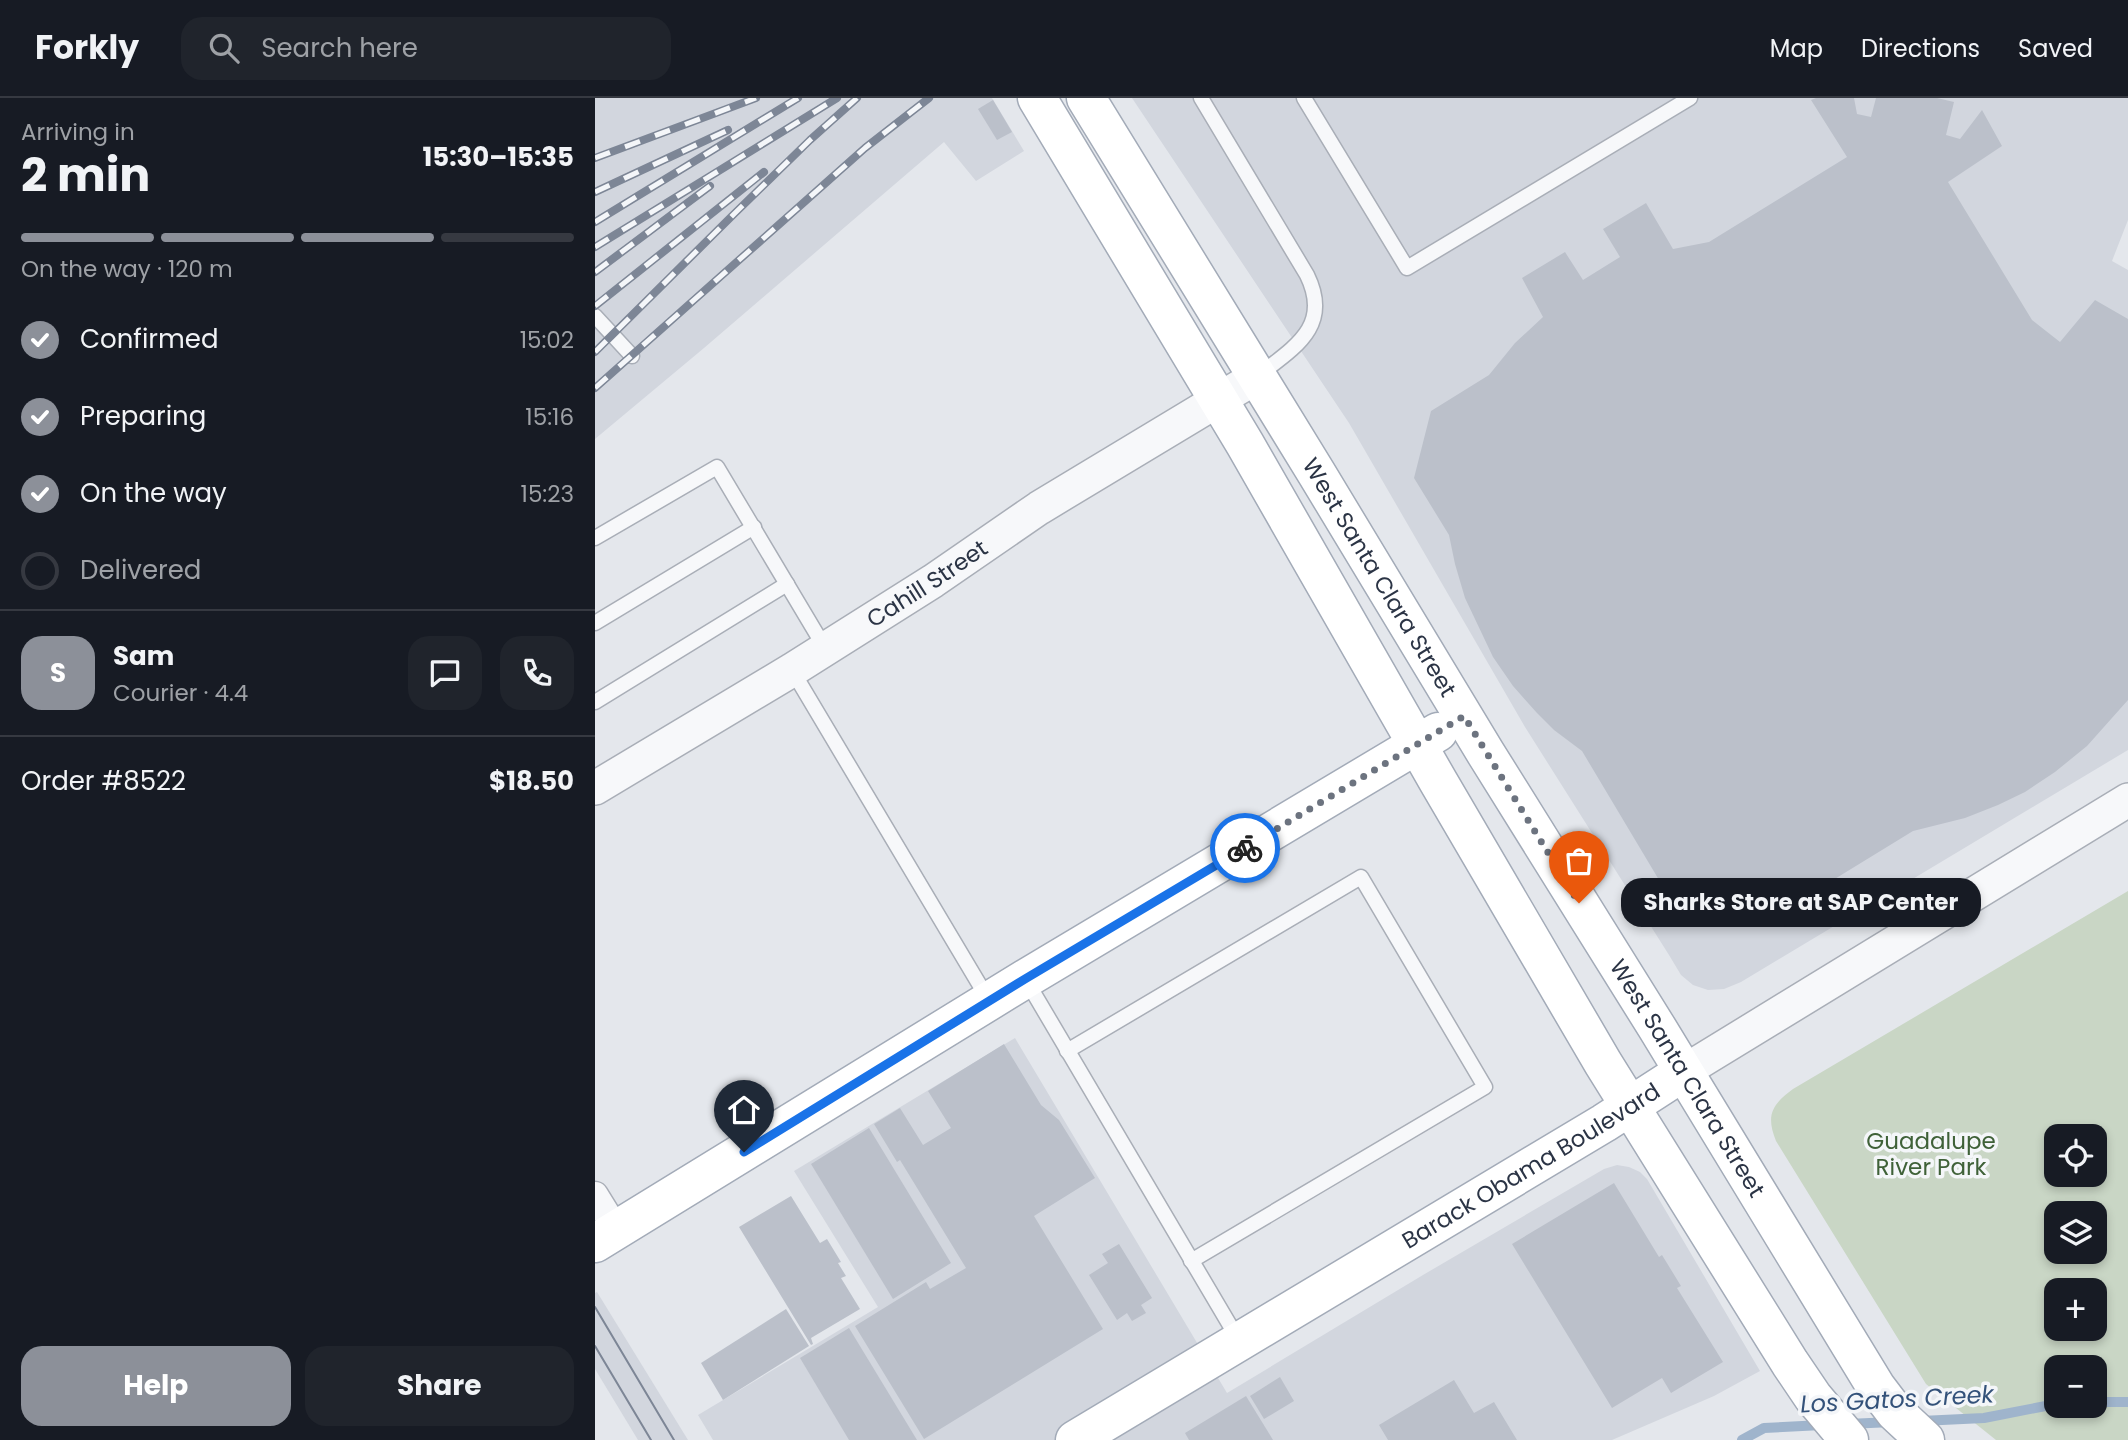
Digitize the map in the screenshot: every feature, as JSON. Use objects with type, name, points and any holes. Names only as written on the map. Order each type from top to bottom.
[{"type":"main road","name":"West Santa Clara Street","points":[[1037,98],[1245,444],[1417,744],[1630,1106],[1813,1397],[1849,1440]]},
{"type":"main road","name":"West Santa Clara Street","points":[[1086,98],[1876,1387],[1895,1412],[1926,1440]]},
{"type":"main road","points":[[606,1236],[1025,979],[1464,716]]},
{"type":"main road","name":"Barack Obama Boulevard","points":[[1075,1440],[1630,1106],[1682,1072]]},
{"type":"street","name":"Cahill Street","points":[[595,788],[792,670],[933,581],[1039,508],[1258,376]]},
{"type":"street","name":"Barack Obama Boulevard","points":[[1682,1072],[2128,800]]},
{"type":"street","points":[[595,1195],[606,1236]]},
{"type":"lane","points":[[1201,98],[1313,286],[1315,314],[1305,337],[1258,376]]},
{"type":"lane","points":[[1304,98],[1408,268],[1690,98]]},
{"type":"lane","points":[[595,316],[632,356]]},
{"type":"lane","points":[[595,538],[717,467],[825,648]]},
{"type":"lane","points":[[595,623],[754,527]]},
{"type":"lane","points":[[595,702],[787,584]]},
{"type":"lane","points":[[792,670],[989,1001]]},
{"type":"lane","points":[[1067,1051],[1361,877],[1435,1002],[1485,1087],[1191,1261]]},
{"type":"lane","points":[[1025,979],[1240,1342]]},
{"type":"shaded area","points":[[595,98],[992,98],[1024,151],[976,181],[944,142],[595,439]]},
{"type":"shaded area","points":[[1132,98],[2128,98],[2128,220],[2112,261],[2128,270],[2128,750],[1741,982],[1724,989],[1708,990],[1693,985],[1681,975],[1525,727],[1349,423]]},
{"type":"shaded area","points":[[1015,1038],[1227,1393],[1604,1169],[1617,1165],[1640,1172],[1647,1179],[1760,1371],[1714,1396],[1612,1440],[713,1440],[698,1415],[878,1307],[794,1171]]},
{"type":"shaded area","points":[[597,1292],[688,1440],[638,1440],[595,1369]]},
{"type":"green space","name":"Guadalupe River Park","points":[[2128,891],[2128,1440],[1996,1440],[1926,1384],[1776,1141],[1771,1118],[1780,1100],[1793,1089]]},
{"type":"building","points":[[1854,98],[1857,114],[1871,117],[1876,98],[1937,98],[1954,102],[1946,135],[1960,139],[1982,110],[2002,146],[1948,182],[2032,320],[2060,342],[2095,300],[2128,319],[2128,700],[2087,746],[2025,792],[1965,818],[1913,831],[1768,920],[1668,895],[1582,751],[1537,713],[1513,686],[1493,657],[1465,598],[1449,535],[1414,478],[1431,411],[1489,375],[1515,343],[1543,317],[1522,278],[1565,252],[1583,280],[1620,257],[1603,229],[1646,203],[1673,249],[1709,242],[1847,157],[1811,100]]},
{"type":"building","points":[[993,100],[1012,132],[997,140],[978,109]]},
{"type":"building","points":[[1004,1044],[1041,1105],[1059,1120],[1095,1178],[1034,1216],[1103,1329],[924,1439],[855,1326],[926,1282],[930,1289],[966,1268],[900,1160],[897,1162],[874,1124],[900,1108],[923,1145],[951,1128],[928,1091]]},
{"type":"building","points":[[869,1128],[951,1263],[893,1299],[811,1164]]},
{"type":"building","points":[[1614,1183],[1659,1257],[1662,1255],[1681,1286],[1677,1288],[1723,1362],[1671,1393],[1662,1378],[1612,1408],[1512,1244]]},
{"type":"building","points":[[791,1196],[820,1243],[827,1239],[841,1262],[838,1263],[846,1276],[841,1278],[860,1309],[811,1338],[811,1345],[739,1227]]},
{"type":"building","points":[[1119,1244],[1152,1298],[1141,1305],[1146,1313],[1132,1321],[1127,1313],[1117,1320],[1089,1275],[1108,1263],[1102,1254]]},
{"type":"building","points":[[786,1309],[809,1346],[723,1400],[701,1363]]},
{"type":"building","points":[[849,1328],[917,1440],[849,1440],[800,1358]]},
{"type":"building","points":[[1280,1377],[1294,1401],[1264,1419],[1250,1396]]},
{"type":"building","points":[[1454,1380],[1474,1413],[1494,1402],[1517,1440],[1388,1440],[1379,1425]]},
{"type":"building","points":[[1246,1396],[1273,1440],[1189,1440],[1185,1433]]},
{"type":"waterway","name":"Los Gatos Creek","points":[[2107,1402],[2128,1402]]},
{"type":"waterway","name":"Los Gatos Creek","points":[[1921,1421],[1984,1418],[2044,1406]]},
{"type":"waterway","name":"Los Gatos Creek","points":[[1848,1424],[1892,1422]]},
{"type":"waterway","name":"Los Gatos Creek","points":[[1742,1440],[1764,1428],[1822,1425]]},
{"type":"tram line","points":[[595,1307],[674,1440]]},
{"type":"tram line","points":[[595,1346],[651,1440]]},
{"type":"railway","points":[[595,158],[756,98]]},
{"type":"railway","points":[[595,222],[798,98]]},
{"type":"railway","points":[[595,247],[837,98]]},
{"type":"railway","points":[[595,352],[810,140],[857,98]]},
{"type":"railway","points":[[595,388],[865,148],[929,98]]},
{"type":"railway","points":[[595,192],[728,130]]},
{"type":"railway","points":[[595,306],[764,172]]},
{"type":"railway","points":[[595,272],[710,186]]},
{"type":"way so far","points":[[1245,848],[1464,716],[1579,903]]},
{"type":"place","name":"Sharks Store at SAP Center","points":[[1579,903]]},
{"type":"route","points":[[744,1152],[1025,979],[1245,848]]}]
